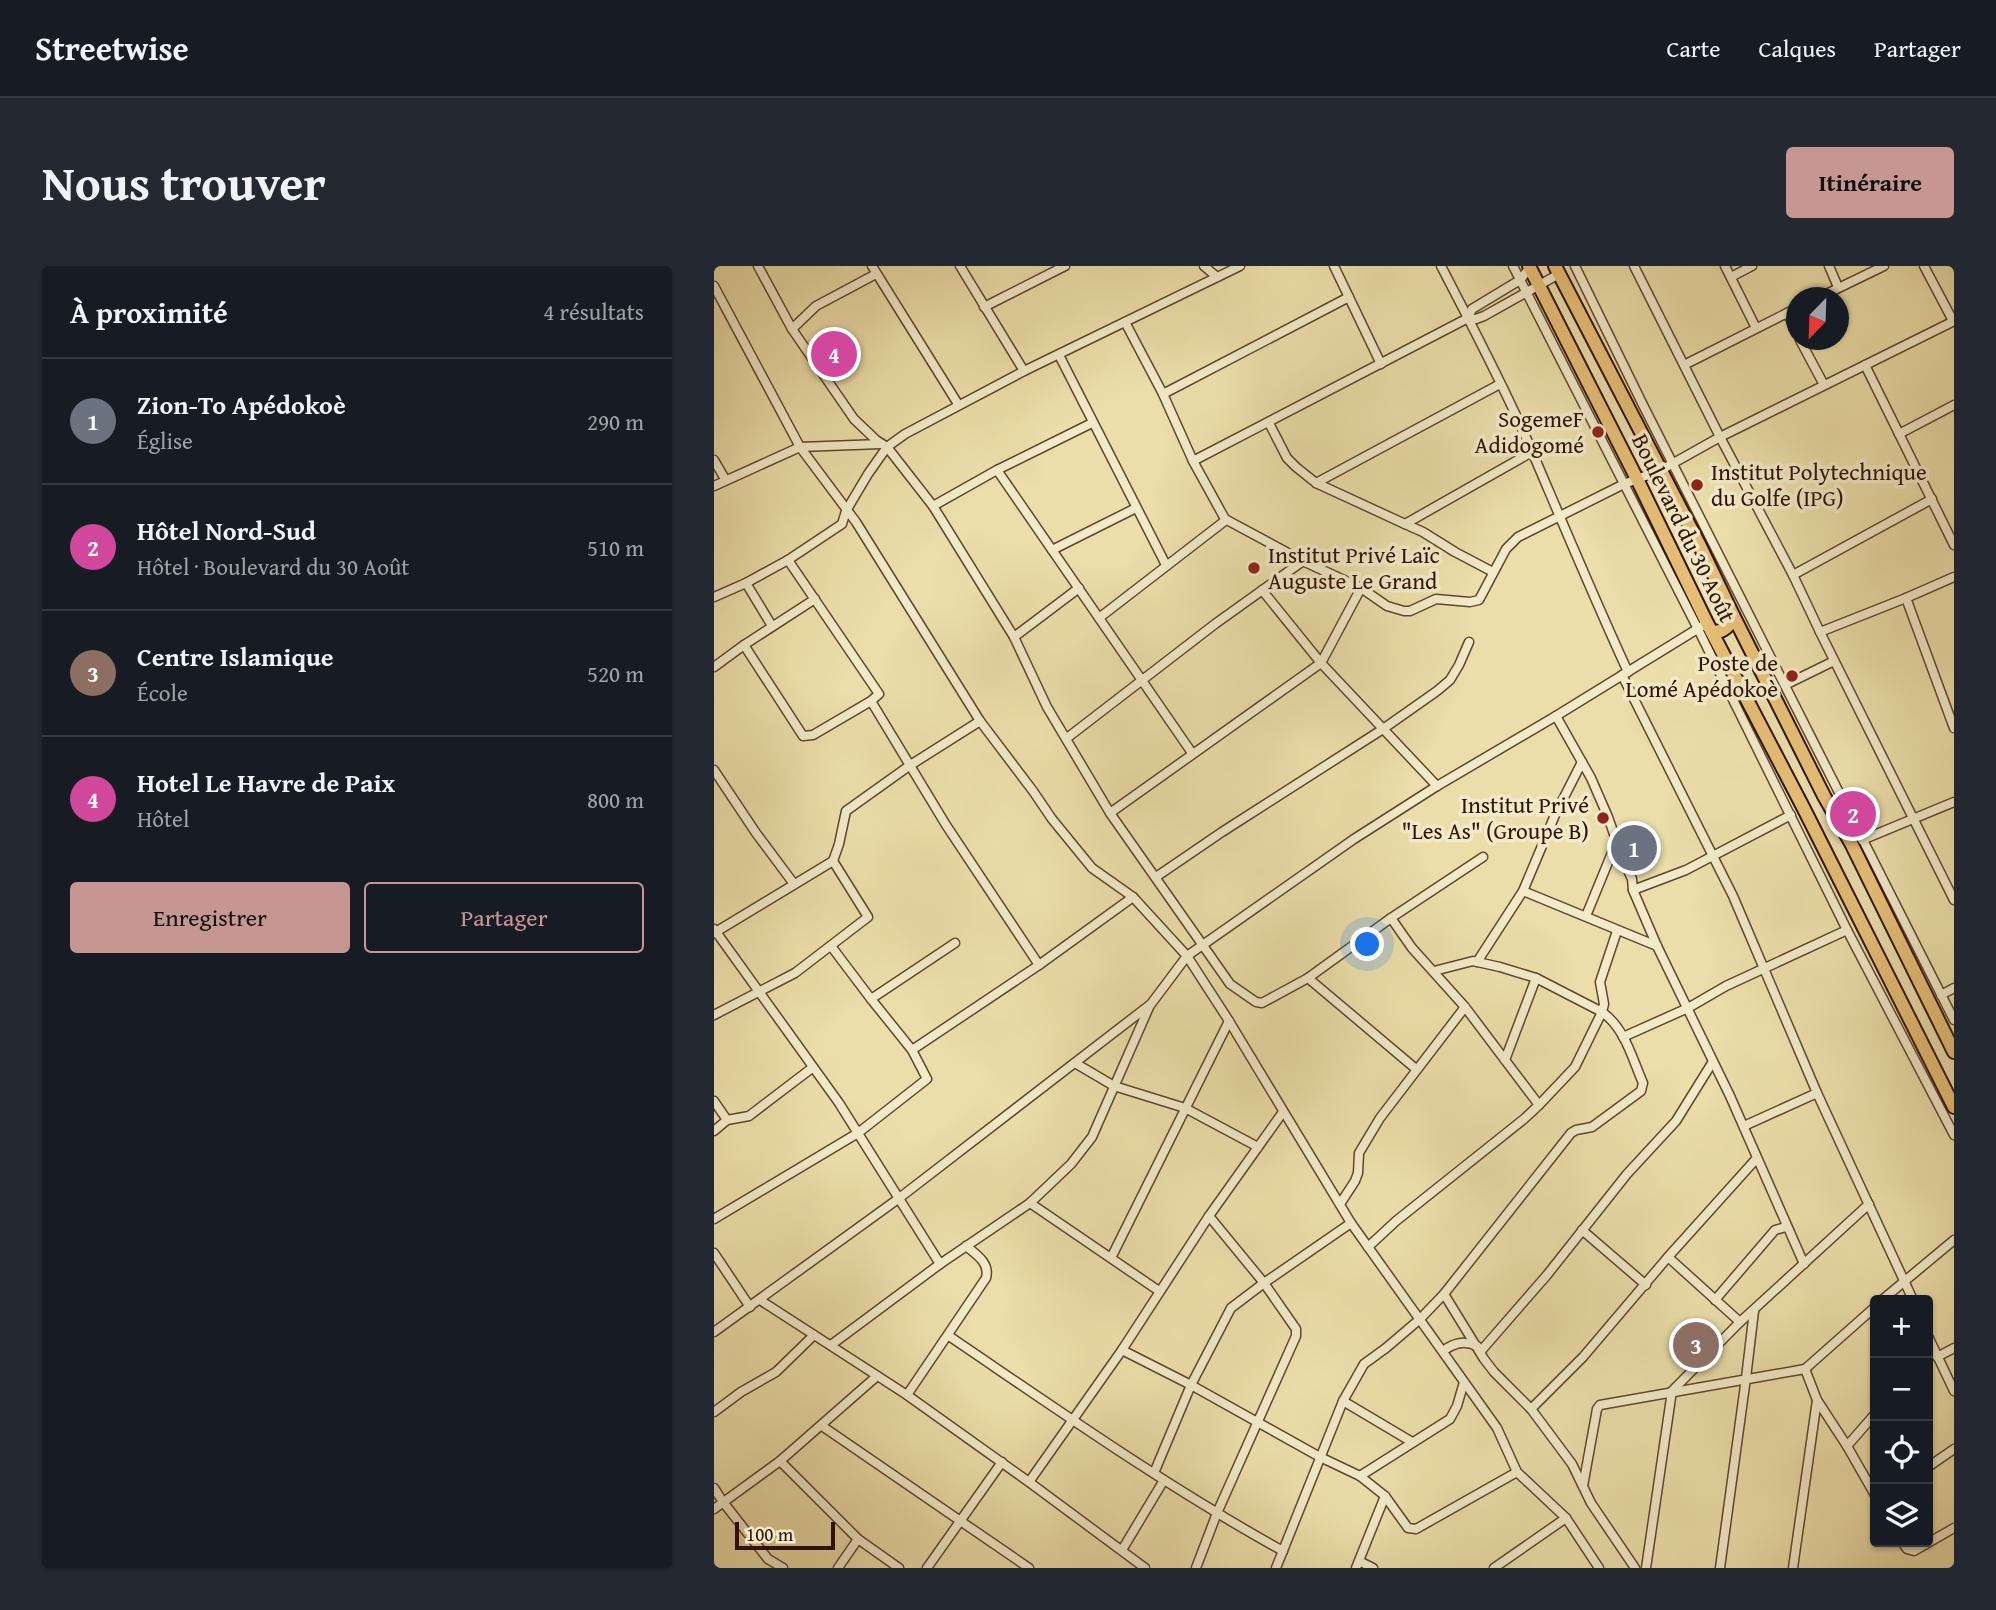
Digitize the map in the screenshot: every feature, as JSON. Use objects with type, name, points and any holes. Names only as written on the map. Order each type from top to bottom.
[{"type":"highway","name":"Boulevard du 30 Août","points":[[1530,266],[1637,479],[1713,616],[1824,796],[1850,844],[1954,1052]]},
{"type":"highway","name":"Boulevard du 30 Août","points":[[1557,270],[1667,466],[1713,616],[1804,809],[1954,1107]]},
{"type":"street","points":[[758,266],[792,329],[854,419],[865,431],[885,445],[933,506],[1014,637],[1048,707],[1110,813],[1230,984],[1258,1003],[1308,978],[1391,918],[1483,857]]},
{"type":"street","points":[[960,266],[1024,371]]},
{"type":"street","points":[[1204,266],[1217,277]]},
{"type":"street","points":[[714,486],[800,447],[885,445],[958,404],[1240,266]]},
{"type":"street","points":[[1334,266],[1381,364]]},
{"type":"street","points":[[1441,266],[1532,452],[1625,673],[1733,897],[1817,1093],[1911,1295]]},
{"type":"street","points":[[1513,266],[1624,484],[1713,616],[1791,815],[1847,930],[1954,1135]]},
{"type":"street","points":[[1468,318],[1472,309],[1520,280],[1530,266]]},
{"type":"street","points":[[1575,266],[1667,466],[1785,685],[1954,1020]]},
{"type":"street","points":[[1725,266],[1756,328]]},
{"type":"street","points":[[1731,277],[1752,266]]},
{"type":"street","points":[[1829,266],[1838,287],[1884,266]]},
{"type":"street","points":[[1125,321],[1222,516],[1387,606],[1410,611],[1436,599],[1470,602],[1479,600],[1511,542],[1954,321],[1924,266]]},
{"type":"street","points":[[984,307],[1061,267]]},
{"type":"street","points":[[1636,267],[1954,900]]},
{"type":"street","points":[[792,329],[816,306],[874,270],[958,404]]},
{"type":"street","points":[[1193,461],[1468,318],[1485,316],[1527,293],[1557,270]]},
{"type":"street","points":[[714,286],[800,447],[856,522],[980,721],[1091,868],[1133,897],[1187,956],[1351,1223],[1497,1429],[1517,1472],[1566,1518],[1600,1568]]},
{"type":"street","points":[[1163,394],[1349,297]]},
{"type":"street","points":[[1684,365],[1786,313]]},
{"type":"street","points":[[1805,350],[1824,385]]},
{"type":"street","points":[[1059,355],[1166,565]]},
{"type":"street","points":[[1865,365],[1954,545]]},
{"type":"street","points":[[1316,483],[1500,384]]},
{"type":"street","points":[[1899,434],[1954,405]]},
{"type":"street","points":[[933,506],[997,470],[1093,423]]},
{"type":"street","points":[[1269,423],[1287,458],[1316,483],[1423,532],[1493,572]]},
{"type":"street","points":[[714,597],[788,560],[842,524],[846,510],[885,445]]},
{"type":"street","points":[[1405,524],[1532,452]]},
{"type":"street","points":[[714,460],[725,479]]},
{"type":"street","points":[[997,470],[1192,753]]},
{"type":"street","points":[[1793,575],[1932,499]]},
{"type":"street","points":[[1052,550],[1136,508]]},
{"type":"street","points":[[1099,618],[1226,520]]},
{"type":"street","points":[[744,645],[803,736],[813,735],[879,694],[788,560]]},
{"type":"street","points":[[1067,738],[1303,561]]},
{"type":"street","points":[[1820,632],[1954,577]]},
{"type":"street","points":[[746,583],[772,626]]},
{"type":"street","points":[[1014,637],[1079,588]]},
{"type":"street","points":[[1110,813],[1321,663],[1360,589]]},
{"type":"street","points":[[1262,590],[1321,663],[1437,786]]},
{"type":"street","points":[[1906,598],[1954,728]]},
{"type":"street","points":[[714,667],[815,599]]},
{"type":"street","points":[[831,1345],[940,1264],[1030,1203],[1082,1152],[1091,1138],[1151,1004],[1187,956],[1354,839],[1437,786],[1556,716],[1713,616]]},
{"type":"street","points":[[1156,877],[1383,729],[1450,680],[1469,642]]},
{"type":"street","points":[[1785,685],[1834,661]]},
{"type":"street","points":[[871,701],[953,836],[1039,964]]},
{"type":"street","points":[[1556,716],[1604,808],[1632,879],[1633,890],[1657,946],[1744,1126],[1804,1264]]},
{"type":"street","points":[[940,1264],[839,1103],[715,932],[833,861],[846,811],[909,766],[980,721]]},
{"type":"street","points":[[1478,962],[1523,891],[1555,815],[1582,762]]},
{"type":"street","points":[[714,770],[794,884]]},
{"type":"street","points":[[1862,841],[1954,802]]},
{"type":"street","points":[[1633,890],[1686,870],[1791,815]]},
{"type":"street","points":[[1586,916],[1616,843]]},
{"type":"street","points":[[714,1015],[794,973],[868,917],[833,861]]},
{"type":"street","points":[[1523,891],[1657,946]]},
{"type":"street","points":[[912,1050],[1133,897]]},
{"type":"street","points":[[1391,918],[1412,948],[1465,1007],[1539,1105]]},
{"type":"street","points":[[1623,1037],[1847,930]]},
{"type":"street","points":[[1368,1247],[1396,1221],[1524,1119],[1575,1067],[1602,1012],[1604,1004],[1600,982],[1617,931]]},
{"type":"street","points":[[871,999],[955,943]]},
{"type":"street","points":[[714,1219],[858,1133],[927,1079],[912,1050],[831,946]]},
{"type":"street","points":[[1276,1568],[1343,1401],[1364,1364],[1420,1319],[1444,1294],[1571,1133],[1592,1127],[1641,1091],[1643,1083],[1623,1037],[1615,1023],[1602,1012],[1536,978],[1478,962],[1471,961],[1434,971]]},
{"type":"street","points":[[1308,978],[1416,1069]]},
{"type":"street","points":[[1505,1060],[1536,978]]},
{"type":"street","points":[[1941,995],[1954,988]]},
{"type":"street","points":[[714,1332],[898,1199],[1151,1004]]},
{"type":"street","points":[[1340,1204],[1357,1176],[1361,1149],[1380,1118],[1465,1007]]},
{"type":"street","points":[[1111,1258],[1229,1021]]},
{"type":"street","points":[[1075,1063],[1114,1086],[1185,1108],[1258,1147]]},
{"type":"street","points":[[1478,1349],[1547,1275],[1635,1164],[1676,1121],[1713,1063]]},
{"type":"street","points":[[714,1131],[727,1120],[749,1116],[812,1069]]},
{"type":"street","points":[[1744,1126],[1817,1093]]},
{"type":"street","points":[[714,1101],[727,1120]]},
{"type":"street","points":[[1029,1482],[1122,1350],[1209,1216],[1283,1112]]},
{"type":"street","points":[[1531,1409],[1583,1357],[1757,1158]]},
{"type":"street","points":[[1030,1203],[1159,1291]]},
{"type":"street","points":[[1646,1568],[1672,1391],[1740,1322],[1869,1204]]},
{"type":"street","points":[[1196,1568],[1217,1513],[1296,1336],[1296,1329],[1264,1283],[1209,1216]]},
{"type":"street","points":[[1154,1473],[1191,1385],[1231,1308],[1351,1223]]},
{"type":"street","points":[[1715,1300],[1775,1230],[1786,1227]]},
{"type":"street","points":[[1582,1230],[1646,1285]]},
{"type":"street","points":[[1888,1295],[1954,1240]]},
{"type":"street","points":[[907,1395],[986,1278],[988,1272],[982,1259],[966,1246]]},
{"type":"street","points":[[714,1253],[750,1307]]},
{"type":"street","points":[[1668,1257],[1740,1322]]},
{"type":"street","points":[[1444,1294],[1494,1372],[1531,1409],[1572,1464],[1591,1503],[1635,1568]]},
{"type":"street","points":[[760,1300],[907,1395],[1142,1567]]},
{"type":"street","points":[[1720,1568],[1754,1311]]},
{"type":"street","points":[[1583,1486],[1597,1409],[1600,1405],[1805,1368],[1870,1311]]},
{"type":"street","points":[[714,1412],[776,1371],[814,1335]]},
{"type":"street","points":[[948,1336],[1164,1480],[1283,1550]]},
{"type":"street","points":[[1443,1352],[1451,1345],[1463,1342],[1478,1349]]},
{"type":"street","points":[[1954,1348],[1933,1354],[1954,1391]]},
{"type":"street","points":[[1122,1350],[1360,1476],[1385,1496],[1408,1528],[1413,1530],[1517,1472]]},
{"type":"street","points":[[1805,1368],[1817,1400],[1870,1486]]},
{"type":"street","points":[[714,1508],[780,1461],[877,1376]]},
{"type":"street","points":[[1360,1476],[1451,1419],[1464,1382]]},
{"type":"street","points":[[1793,1568],[1817,1400]]},
{"type":"street","points":[[1343,1401],[1412,1442]]},
{"type":"street","points":[[1847,1446],[1870,1420]]},
{"type":"street","points":[[822,1426],[1029,1568]]},
{"type":"street","points":[[1933,1464],[1954,1449]]},
{"type":"street","points":[[780,1461],[858,1539],[899,1568]]},
{"type":"street","points":[[927,1568],[1002,1462]]},
{"type":"street","points":[[1122,1550],[1164,1480]]},
{"type":"street","points":[[714,1488],[768,1559],[783,1568]]},
{"type":"street","points":[[1373,1568],[1357,1564],[1385,1496]]},
{"type":"street","points":[[1494,1568],[1566,1518]]},
{"type":"street","points":[[1933,1540],[1954,1528]]},
{"type":"street","points":[[838,1568],[858,1539]]},
{"type":"street","points":[[1906,1547],[1914,1551],[1921,1547]]},
{"type":"place","name":"Hotel Le Havre de Paix","points":[[834,354]]},
{"type":"place","name":"SogemeF Adidogomé","points":[[1598,432]]},
{"type":"place","name":"Institut Polytechnique du Golfe (IPG)","points":[[1697,485]]},
{"type":"place","name":"Institut Privé Laïc Auguste Le Grand","points":[[1254,568]]},
{"type":"place","name":"Poste de Lomé Apédokoè","points":[[1792,676]]},
{"type":"place","name":"Hôtel Nord-Sud","points":[[1853,814]]},
{"type":"place","name":"Institut Privé \"Les As\" (Groupe B)","points":[[1603,818]]},
{"type":"place","name":"Zion-To Apédokoè","points":[[1634,848]]},
{"type":"place","name":"Centre Islamique","points":[[1696,1345]]}]
